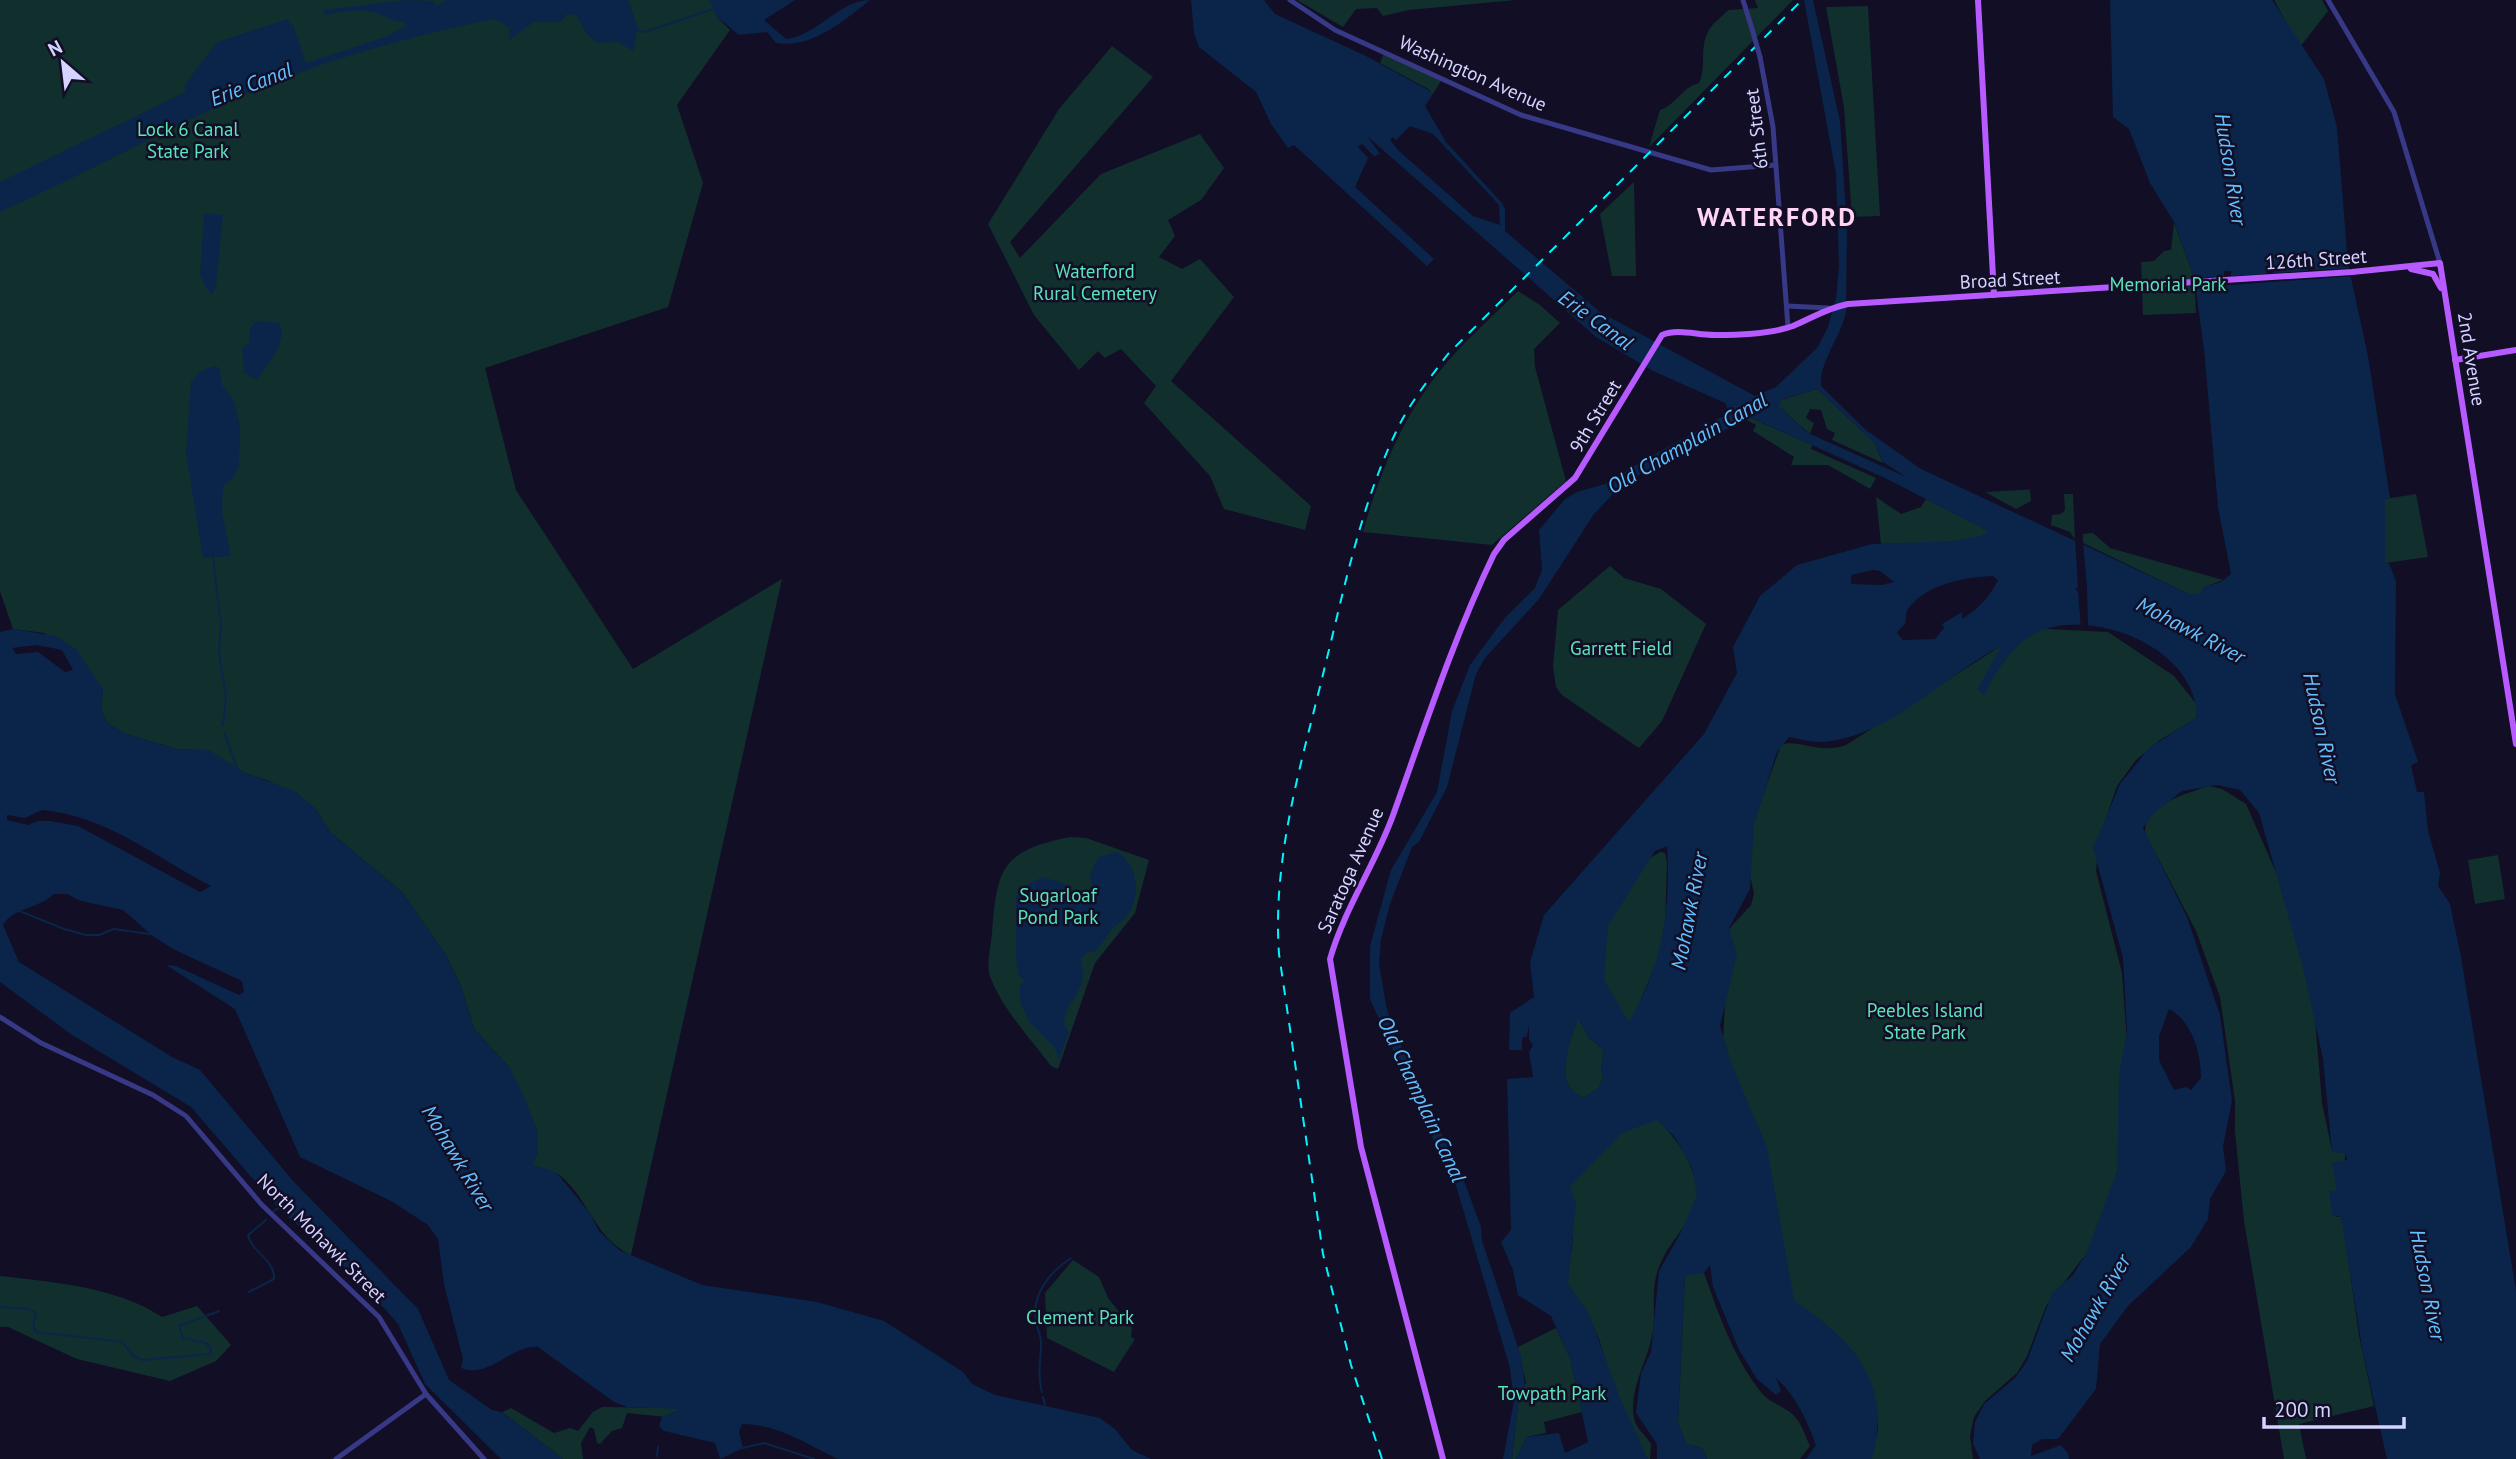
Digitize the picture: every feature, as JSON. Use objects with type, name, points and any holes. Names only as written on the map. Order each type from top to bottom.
[{"type":"main road","points":[[1978,0],[1994,295]]},
{"type":"main road","name":"126th Street","points":[[2194,283],[2440,263]]},
{"type":"main road","name":"2nd Avenue","points":[[2440,263],[2516,744]]},
{"type":"main road","points":[[2403,267],[2433,274],[2445,295]]},
{"type":"main road","name":"Broad Street","points":[[1660,337],[1673,332],[1716,335],[1788,327],[1828,308],[1848,304],[2194,283]]},
{"type":"main road","name":"9th Street","points":[[1575,478],[1660,337]]},
{"type":"main road","points":[[2455,360],[2516,350]]},
{"type":"main road","name":"Saratoga Avenue","points":[[1443,1459],[1361,1147],[1330,959],[1336,939],[1390,823],[1432,701],[1494,554],[1504,540],[1575,478]]},
{"type":"street","name":"Washington Avenue","points":[[1290,0],[1335,30],[1521,115],[1711,170],[1776,165]]},
{"type":"street","name":"6th Street","points":[[1742,0],[1748,13],[1770,99],[1788,327]]},
{"type":"street","name":"2nd Avenue","points":[[2328,0],[2379,82],[2394,112],[2440,263]]},
{"type":"street","name":"Broad Street","points":[[1787,306],[1828,308]]},
{"type":"street","name":"North Mohawk Street","points":[[0,1017],[68,1056],[153,1095],[192,1123],[262,1205],[379,1317],[426,1394],[484,1459]]},
{"type":"street","points":[[336,1459],[426,1394]]},
{"type":"green space","name":"Lock 6 Canal State Park","points":[[0,0],[710,0],[717,17],[730,30],[677,105],[703,183],[668,307],[485,368],[516,490],[633,669],[782,579],[631,1255],[608,1239],[569,1183],[558,1174],[532,1165],[538,1151],[538,1133],[509,1067],[474,1029],[461,986],[446,955],[401,891],[330,832],[315,808],[269,781],[245,773],[209,751],[177,749],[123,733],[108,723],[101,710],[103,689],[44,633],[13,629],[0,591]]},
{"type":"green space","points":[[1297,0],[1516,0],[1409,10],[1383,16],[1377,8],[1356,9],[1343,27]]},
{"type":"green space","points":[[1755,0],[1793,0],[1649,147],[1660,110],[1666,108],[1688,88],[1699,83],[1703,71],[1705,38],[1709,29],[1728,10],[1758,8]]},
{"type":"green space","points":[[2274,0],[2322,0],[2328,11],[2300,47]]},
{"type":"green space","points":[[1868,6],[1880,216],[1852,217],[1844,107],[1826,7]]},
{"type":"green space","name":"Waterford Rural Cemetery","points":[[1112,46],[1153,77],[1010,242],[1020,258],[1101,174],[1200,134],[1224,168],[1201,200],[1168,220],[1175,236],[1159,257],[1182,269],[1200,259],[1234,297],[1171,381],[1311,506],[1305,530],[1224,509],[1210,476],[1144,403],[1156,386],[1121,349],[1105,358],[1098,351],[1079,370],[1034,315],[988,224],[1059,109]]},
{"type":"green space","points":[[1384,53],[1441,81],[1431,97],[1430,90],[1380,63]]},
{"type":"green space","points":[[1634,182],[1636,276],[1612,276],[1600,214]]},
{"type":"green space","name":"Memorial Park","points":[[2174,223],[2194,277],[2196,313],[2143,315],[2141,262],[2154,261],[2164,251],[2171,250]]},
{"type":"green space","points":[[1518,291],[1540,305],[1560,323],[1534,349],[1535,367],[1566,481],[1492,545],[1363,532],[1386,463],[1420,399],[1457,351]]},
{"type":"green space","points":[[1817,389],[1874,442],[1883,463],[1832,440],[1835,433],[1827,429],[1821,410],[1810,409],[1806,418],[1814,423],[1810,434],[1778,406],[1781,400]]},
{"type":"green space","points":[[1749,417],[1876,478],[1870,489],[1828,465],[1791,465],[1794,457],[1753,431],[1756,425],[1745,419]]},
{"type":"green space","points":[[2037,489],[2030,490],[2031,501],[2016,509],[1985,492]]},
{"type":"green space","points":[[2064,494],[2073,494],[2075,539],[2070,532],[2051,525],[2052,515],[2061,514],[2065,510]]},
{"type":"green space","points":[[2416,494],[2428,557],[2385,563],[2385,499]]},
{"type":"green space","points":[[1876,497],[1901,514],[1921,507],[1926,499],[1989,531],[1969,540],[1954,542],[1881,544]]},
{"type":"green space","points":[[2093,533],[2110,548],[2223,580],[2203,588],[2203,593],[2191,595],[2083,543],[2083,534]]},
{"type":"green space","name":"Garrett Field","points":[[1610,566],[1624,578],[1661,589],[1706,624],[1662,721],[1639,748],[1562,695],[1556,687],[1553,667],[1558,610]]},
{"type":"green space","name":"Peebles Island State Park","points":[[2029,628],[2108,632],[2174,676],[2198,706],[2196,718],[2160,740],[2136,760],[2117,786],[2100,835],[2096,871],[2122,973],[2129,1071],[2127,1141],[2099,1237],[2046,1306],[2027,1356],[2017,1373],[1985,1401],[1974,1417],[1970,1436],[1973,1459],[1871,1459],[1878,1430],[1875,1399],[1793,1301],[1723,1040],[1729,929],[1751,905],[1754,894],[1746,855],[1749,835],[1781,745],[1794,743],[1818,748],[1836,748],[1846,745]]},
{"type":"green space","points":[[2209,786],[2222,789],[2246,804],[2289,902],[2312,984],[2322,1103],[2332,1151],[2346,1153],[2333,1210],[2337,1217],[2342,1217],[2359,1335],[2374,1406],[2299,1424],[2306,1459],[2284,1459],[2244,1221],[2235,1132],[2235,1101],[2220,997],[2196,931],[2145,833],[2147,823],[2159,807],[2179,796]]},
{"type":"green space","name":"Sugarloaf Pond Park","points":[[1070,837],[1086,838],[1149,860],[1135,913],[1095,963],[1058,1069],[1051,1066],[1009,1012],[990,976],[989,961],[997,892],[1007,866],[1030,849]]},
{"type":"green space","points":[[1660,852],[1665,853],[1667,863],[1664,956],[1654,968],[1629,1028],[1583,954],[1650,858]]},
{"type":"green space","points":[[2498,855],[2505,899],[2475,904],[2468,860]]},
{"type":"green space","points":[[1578,1018],[1589,1038],[1604,1050],[1601,1068],[1603,1078],[1599,1088],[1583,1098],[1574,1092],[1567,1082],[1565,1067]]},
{"type":"green space","points":[[1639,1097],[1683,1152],[1697,1191],[1694,1208],[1659,1268],[1654,1289],[1653,1329],[1634,1398],[1635,1422],[1651,1444],[1650,1459],[1637,1459],[1599,1339],[1585,1308],[1567,1287],[1573,1238],[1568,1189]]},
{"type":"green space","name":"Clement Park","points":[[1073,1260],[1099,1277],[1108,1298],[1132,1328],[1131,1337],[1135,1339],[1114,1372],[1047,1338],[1045,1293]]},
{"type":"green space","points":[[1704,1273],[1728,1335],[1750,1378],[1763,1395],[1791,1413],[1800,1424],[1810,1446],[1800,1459],[1707,1459],[1702,1448],[1686,1444],[1678,1423],[1685,1275]]},
{"type":"green space","points":[[0,1276],[105,1292],[162,1317],[197,1306],[231,1345],[216,1361],[170,1381],[77,1359],[8,1327],[0,1327]]},
{"type":"green space","name":"Towpath Park","points":[[1556,1328],[1570,1358],[1582,1412],[1544,1422],[1546,1433],[1526,1437],[1516,1459],[1512,1459],[1518,1404],[1526,1383],[1518,1347]]},
{"type":"green space","points":[[602,1407],[682,1408],[666,1417],[627,1413],[622,1428],[612,1431],[600,1444],[597,1443],[594,1429],[590,1427],[581,1443],[583,1459],[563,1459],[502,1412],[511,1408],[554,1433],[570,1428],[578,1431],[593,1412]]},
{"type":"water","name":"Erie Canal","points":[[406,0],[433,1],[437,6],[445,0],[628,0],[638,27],[633,51],[618,42],[598,43],[587,34],[576,15],[567,14],[561,22],[534,22],[509,40],[509,27],[495,19],[374,48],[255,90],[0,212],[0,182],[185,92],[186,83],[217,42],[288,19],[290,25],[293,24],[306,63],[385,37],[406,26],[403,22],[372,12],[325,15],[323,10]]},
{"type":"water","points":[[709,0],[795,0],[764,20],[786,39],[808,31],[849,6],[870,0],[826,32],[802,42],[789,44],[776,43],[767,32],[739,35],[717,17]]},
{"type":"water","points":[[1191,0],[1264,0],[1275,14],[1366,56],[1430,91],[1431,97],[1425,106],[1446,142],[1502,203],[1505,209],[1505,231],[1600,312],[1755,396],[1776,387],[1818,347],[1828,327],[1836,298],[1839,266],[1836,174],[1804,0],[1813,0],[1840,121],[1847,227],[1846,312],[1823,368],[1821,386],[1866,430],[1921,469],[2191,595],[2202,593],[2202,588],[2221,582],[2231,574],[2218,507],[2204,349],[2194,277],[2174,222],[2150,183],[2129,129],[2113,117],[2110,0],[2272,0],[2324,79],[2337,127],[2348,264],[2368,356],[2390,498],[2385,499],[2385,563],[2389,563],[2396,581],[2395,694],[2418,762],[2411,765],[2417,792],[2424,792],[2428,831],[2440,873],[2438,886],[2450,904],[2461,957],[2516,1291],[2516,1459],[2387,1459],[2363,1353],[2341,1217],[2332,1215],[2329,1191],[2337,1190],[2332,1163],[2347,1160],[2346,1153],[2332,1152],[2323,1059],[2303,968],[2259,813],[2240,790],[2218,785],[2182,791],[2154,813],[2143,828],[2187,917],[2220,1015],[2232,1101],[2223,1146],[2226,1171],[2210,1199],[2208,1219],[2191,1247],[2128,1306],[2100,1344],[2096,1389],[2058,1439],[2042,1439],[2032,1445],[2031,1456],[2061,1445],[2068,1453],[2069,1459],[1980,1459],[1973,1444],[1975,1422],[1984,1404],[2015,1378],[2027,1361],[2052,1293],[2073,1275],[2087,1252],[2117,1171],[2119,1074],[2127,1031],[2123,958],[2093,848],[2120,784],[2149,748],[2197,717],[2192,693],[2180,671],[2162,654],[2139,640],[2114,630],[2088,625],[2063,626],[2031,636],[2007,658],[1985,695],[1977,690],[2001,646],[1878,726],[1826,742],[1789,737],[1777,752],[1754,825],[1750,889],[1729,928],[1737,954],[1720,1026],[1732,1065],[1767,1147],[1794,1300],[1851,1348],[1872,1385],[1877,1407],[1877,1431],[1872,1459],[1806,1459],[1816,1445],[1804,1417],[1790,1393],[1776,1378],[1781,1391],[1776,1395],[1757,1379],[1739,1350],[1713,1287],[1710,1265],[1704,1273],[1685,1276],[1678,1423],[1686,1444],[1702,1448],[1707,1459],[1657,1459],[1657,1444],[1636,1413],[1641,1373],[1651,1352],[1659,1271],[1680,1234],[1697,1195],[1692,1168],[1674,1136],[1657,1120],[1622,1133],[1570,1187],[1576,1204],[1568,1284],[1589,1314],[1620,1398],[1648,1459],[1516,1459],[1526,1437],[1559,1433],[1565,1453],[1588,1442],[1570,1358],[1551,1316],[1518,1295],[1513,1270],[1501,1242],[1511,1230],[1507,1079],[1533,1077],[1529,1052],[1533,1045],[1529,1039],[1529,1024],[1527,1036],[1522,1038],[1522,1050],[1509,1050],[1510,1013],[1534,997],[1530,962],[1544,915],[1704,734],[1737,673],[1733,647],[1760,596],[1797,565],[1872,544],[1954,541],[1981,536],[1988,531],[1885,478],[1750,417],[1635,477],[1618,489],[1594,514],[1539,599],[1485,658],[1476,674],[1447,787],[1419,842],[1412,847],[1390,904],[1381,939],[1379,964],[1391,1024],[1466,1186],[1521,1356],[1526,1393],[1518,1404],[1512,1459],[1503,1459],[1514,1401],[1510,1368],[1455,1182],[1442,1159],[1370,999],[1370,946],[1391,870],[1437,792],[1452,711],[1470,665],[1504,619],[1535,588],[1542,570],[1539,530],[1565,499],[1577,492],[1612,482],[1630,468],[1727,414],[1728,409],[1725,403],[1653,371],[1596,337],[1367,136],[1380,154],[1374,156],[1362,144],[1358,147],[1368,158],[1355,187],[1434,259],[1427,266],[1294,145],[1288,148],[1271,124],[1256,92],[1199,47],[1194,33]],"holes":[[[1410,126],[1433,134],[1499,205],[1500,225],[1473,216],[1390,140],[1392,137],[1396,140]],[[1817,389],[1874,442],[1883,462],[1906,477],[1808,433],[1778,406],[1783,399]],[[1873,570],[1880,571],[1894,582],[1882,585],[1851,584],[1851,575]],[[1993,576],[1998,580],[1973,612],[1962,619],[1962,612],[1942,624],[1944,628],[1935,639],[1903,640],[1897,633],[1905,623],[1908,609],[1925,593],[1970,578]],[[1667,846],[1667,892],[1662,937],[1649,980],[1629,1022],[1604,980],[1608,926],[1655,851]],[[2169,1009],[2184,1021],[2194,1039],[2201,1078],[2191,1090],[2186,1087],[2174,1090],[2159,1060],[2159,1036]],[[1578,1019],[1589,1038],[1604,1050],[1601,1068],[1603,1078],[1599,1088],[1583,1098],[1574,1092],[1567,1082],[1567,1058]]]},
{"type":"water","points":[[204,213],[223,215],[216,288],[211,295],[200,276]]},
{"type":"water","points":[[255,322],[279,323],[281,337],[271,361],[256,380],[244,373],[242,349],[249,343],[250,329]]},
{"type":"water","points":[[216,366],[220,369],[222,385],[233,399],[240,425],[239,464],[235,475],[223,486],[222,512],[231,556],[203,558],[186,453],[191,381],[202,370]]},
{"type":"water","name":"Mohawk River","points":[[13,629],[56,636],[76,649],[103,689],[101,710],[108,723],[123,733],[177,749],[209,750],[245,773],[295,791],[315,808],[330,832],[401,891],[446,955],[461,986],[474,1029],[509,1067],[523,1094],[538,1133],[538,1151],[533,1165],[556,1172],[589,1212],[599,1231],[619,1250],[702,1285],[817,1302],[884,1321],[963,1372],[972,1384],[995,1395],[1100,1418],[1115,1429],[1132,1450],[1151,1459],[838,1459],[780,1431],[742,1424],[739,1432],[743,1448],[720,1459],[715,1443],[664,1431],[659,1426],[662,1417],[680,1409],[627,1407],[614,1402],[538,1347],[519,1351],[481,1369],[461,1368],[463,1359],[444,1284],[438,1239],[428,1225],[391,1201],[300,1157],[235,1009],[166,965],[176,966],[239,995],[244,992],[242,981],[173,949],[123,910],[81,901],[67,894],[54,894],[8,919],[3,925],[19,962],[172,1057],[200,1070],[294,1182],[418,1309],[449,1380],[492,1410],[502,1412],[563,1459],[501,1459],[425,1384],[398,1324],[384,1308],[358,1285],[340,1262],[278,1208],[191,1107],[72,1035],[0,982],[0,632]],"holes":[[[37,645],[62,650],[73,670],[65,672],[38,652],[16,654],[12,648]],[[42,810],[88,820],[109,829],[211,886],[200,892],[78,826],[50,821],[38,821],[28,825],[7,820],[7,815],[25,818]]]},
{"type":"water","points":[[1117,852],[1134,873],[1134,899],[1125,918],[1113,928],[1094,952],[1087,952],[1081,959],[1082,980],[1065,1016],[1064,1025],[1069,1032],[1059,1059],[1054,1047],[1028,1020],[1020,1001],[1020,984],[1025,982],[1018,974],[1016,958],[1016,897],[1024,886],[1043,877],[1063,883],[1085,901],[1093,892],[1090,875],[1098,857]]},
{"type":"pier","points":[[2315,265],[2315,270],[2352,268],[2354,276],[2191,288],[2190,279],[2224,276],[2224,271],[2231,271],[2231,276],[2266,274],[2266,269],[2272,268],[2273,273],[2308,271],[2308,266]]},
{"type":"pier","points":[[2075,537],[2083,541],[2087,588],[2088,627],[2081,628],[2078,591],[2075,590],[2078,587]]},
{"type":"waterway","points":[[637,30],[645,32],[713,9]]},
{"type":"waterway","points":[[213,557],[221,625],[219,652],[226,697],[223,725]]},
{"type":"waterway","points":[[224,732],[237,768]]},
{"type":"waterway","points":[[17,910],[86,935],[99,935],[114,929],[150,934]]},
{"type":"waterway","points":[[273,1212],[278,1208]]},
{"type":"waterway","points":[[249,1292],[274,1279],[271,1266],[254,1247],[248,1235],[266,1220]]},
{"type":"waterway","points":[[1042,1392],[1039,1373],[1041,1340],[1036,1322],[1036,1302],[1049,1277],[1071,1258]]},
{"type":"waterway","points":[[0,1307],[29,1309],[36,1313],[33,1326],[36,1332],[123,1342],[132,1355],[142,1360],[210,1354],[211,1349],[206,1343],[183,1338],[179,1326],[219,1311]]},
{"type":"waterway","points":[[1043,1397],[1045,1405]]},
{"type":"waterway","points":[[743,1448],[764,1443],[814,1459]]},
{"type":"waterway","points":[[657,1456],[658,1447]]},
{"type":"railway","points":[[1382,1459],[1351,1365],[1323,1254],[1279,954],[1280,880],[1291,807],[1355,546],[1383,461],[1400,423],[1448,354],[1802,0]]},
{"type":"district","name":"WATERFORD","points":[[1777,216]]},
{"type":"water label","name":"Hudson River","points":[[2231,169]]},
{"type":"water label","name":"Old Champlain Canal","points":[[1687,443]]},
{"type":"water label","name":"Hudson River","points":[[2322,728]]},
{"type":"water label","name":"Old Champlain Canal","points":[[1422,1099]]},
{"type":"water label","name":"Hudson River","points":[[2428,1285]]}]
